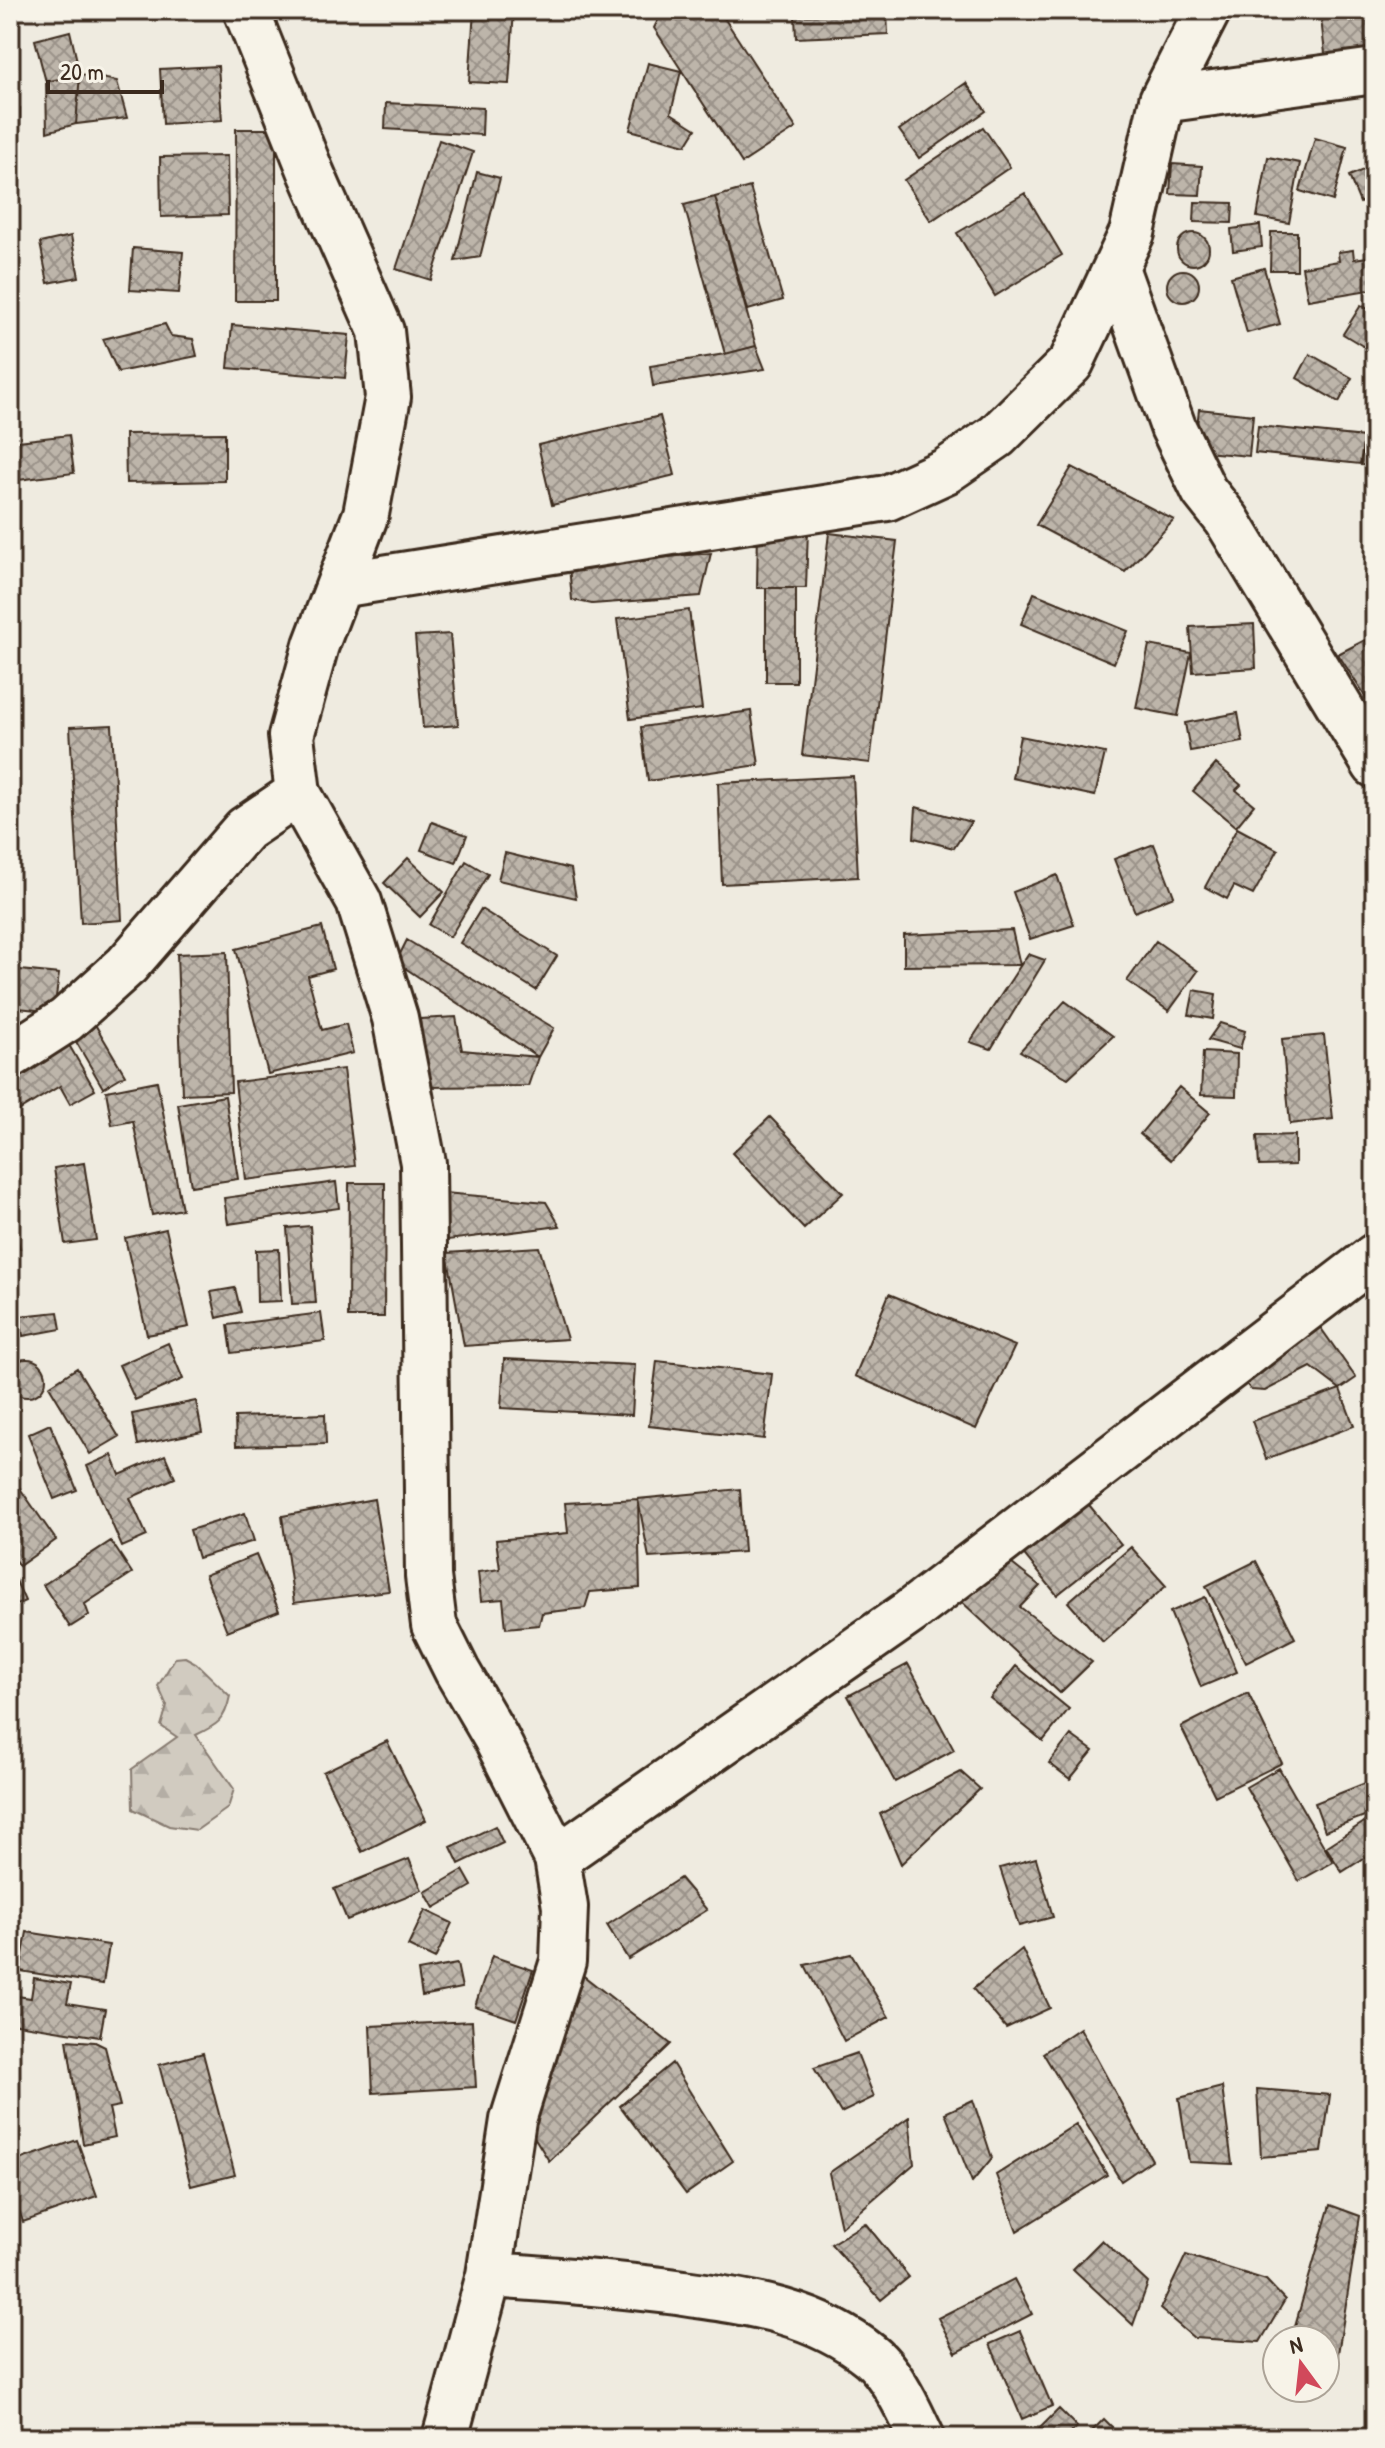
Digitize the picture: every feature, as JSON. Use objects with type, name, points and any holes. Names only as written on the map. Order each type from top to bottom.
[{"type":"street","points":[[246,10],[311,172],[381,331],[388,397],[366,514],[316,645],[291,736],[298,793],[359,902],[395,1018],[423,1163],[428,1576],[434,1625],[557,1858],[565,1907],[563,1961],[513,2120],[489,2275],[445,2438]]},
{"type":"street","points":[[339,585],[887,498],[946,471],[997,436],[1071,363],[1132,233],[1162,100],[1208,10]]},
{"type":"street","points":[[1162,100],[1375,71]]},
{"type":"street","points":[[1116,268],[1173,427],[1204,491],[1227,520],[1375,765]]},
{"type":"street","points":[[10,1056],[66,1020],[127,965],[245,829],[298,793]]},
{"type":"street","points":[[557,1858],[910,1612],[1375,1256]]},
{"type":"street","points":[[489,2275],[604,2282],[758,2303],[822,2324],[873,2357],[906,2402],[922,2438]]},
{"type":"green space","points":[[185,1657],[196,1663],[230,1696],[219,1721],[196,1735],[234,1789],[228,1808],[197,1830],[169,1826],[133,1809],[132,1769],[177,1737],[161,1726],[167,1706],[158,1686],[175,1658]]},
{"type":"building","points":[[474,10],[514,10],[509,84],[469,82]]},
{"type":"building","points":[[663,10],[719,10],[796,128],[742,163],[654,28]]},
{"type":"building","points":[[1320,10],[1375,10],[1375,65],[1327,71]]},
{"type":"building","points":[[887,12],[888,34],[796,38],[795,16]]},
{"type":"building","points":[[70,31],[80,74],[46,82],[35,40]]},
{"type":"building","points":[[648,63],[681,71],[671,113],[696,129],[686,145],[630,130]]},
{"type":"building","points":[[218,66],[222,120],[163,124],[160,69]]},
{"type":"building","points":[[80,74],[76,124],[47,132],[46,82]]},
{"type":"building","points":[[80,74],[117,81],[127,118],[76,124]]},
{"type":"building","points":[[966,83],[986,111],[919,158],[899,130]]},
{"type":"building","points":[[386,103],[483,108],[482,135],[385,129]]},
{"type":"building","points":[[10,108],[20,108],[19,181],[10,181]]},
{"type":"building","points":[[983,127],[1010,167],[931,221],[904,180]]},
{"type":"building","points":[[236,129],[276,129],[276,301],[235,301]]},
{"type":"building","points":[[1315,138],[1347,147],[1333,201],[1300,191]]},
{"type":"building","points":[[439,140],[473,152],[431,280],[396,269]]},
{"type":"building","points":[[227,156],[228,215],[161,217],[160,157]]},
{"type":"building","points":[[1268,157],[1300,163],[1289,223],[1257,217]]},
{"type":"building","points":[[1172,164],[1202,166],[1200,195],[1170,194]]},
{"type":"building","points":[[1375,165],[1375,196],[1360,203],[1349,176]]},
{"type":"building","points":[[477,172],[500,178],[480,257],[455,261]]},
{"type":"building","points":[[750,187],[783,300],[748,310],[715,197]]},
{"type":"building","points":[[1025,193],[1062,255],[995,296],[957,233]]},
{"type":"building","points":[[715,197],[756,346],[725,354],[684,205]]},
{"type":"building","points":[[1195,202],[1233,203],[1232,223],[1194,222]]},
{"type":"building","points":[[1260,225],[1262,247],[1233,251],[1231,229]]},
{"type":"building","points":[[1271,232],[1297,232],[1297,270],[1270,270]]},
{"type":"building","points":[[1193,233],[1204,238],[1209,249],[1204,260],[1193,265],[1182,260],[1177,249],[1182,238]]},
{"type":"building","points":[[71,236],[79,277],[48,283],[40,243]]},
{"type":"building","points":[[133,248],[183,252],[179,293],[130,290]]},
{"type":"building","points":[[1353,250],[1354,259],[1374,256],[1375,289],[1308,300],[1302,267],[1339,261],[1338,252]]},
{"type":"building","points":[[1264,268],[1280,324],[1247,333],[1231,277]]},
{"type":"building","points":[[1183,270],[1194,275],[1199,286],[1194,297],[1183,302],[1172,297],[1167,286],[1172,275]]},
{"type":"building","points":[[1361,305],[1375,313],[1375,345],[1371,351],[1343,334]]},
{"type":"building","points":[[165,324],[171,336],[193,339],[197,356],[118,372],[103,339]]},
{"type":"building","points":[[232,325],[349,335],[345,378],[228,368]]},
{"type":"building","points":[[756,346],[765,369],[653,386],[650,366]]},
{"type":"building","points":[[1310,354],[1352,378],[1339,402],[1297,378]]},
{"type":"building","points":[[1199,409],[1253,415],[1249,456],[1194,451]]},
{"type":"building","points":[[1367,415],[1375,417],[1375,466],[1361,465]]},
{"type":"building","points":[[660,416],[675,475],[552,505],[538,445]]},
{"type":"building","points":[[1258,426],[1364,437],[1360,464],[1255,453]]},
{"type":"building","points":[[225,433],[225,481],[126,483],[125,434]]},
{"type":"building","points":[[69,435],[74,473],[10,481],[10,442]]},
{"type":"building","points":[[1072,467],[1174,520],[1125,572],[1036,525]]},
{"type":"building","points":[[758,528],[808,529],[806,588],[757,588]]},
{"type":"building","points":[[829,533],[897,541],[870,763],[802,755]]},
{"type":"building","points":[[711,553],[701,596],[592,604],[572,600],[569,566]]},
{"type":"building","points":[[766,588],[796,588],[796,682],[766,682]]},
{"type":"building","points":[[1034,593],[1128,631],[1114,663],[1021,624]]},
{"type":"building","points":[[689,610],[702,709],[630,719],[617,619]]},
{"type":"building","points":[[1254,624],[1256,668],[1193,672],[1190,627]]},
{"type":"building","points":[[450,634],[458,725],[423,728],[415,636]]},
{"type":"building","points":[[1365,640],[1375,650],[1375,712],[1338,654]]},
{"type":"building","points":[[1149,645],[1191,653],[1178,716],[1136,708]]},
{"type":"building","points":[[751,711],[759,765],[648,781],[641,727]]},
{"type":"building","points":[[1238,713],[1243,742],[1190,751],[1185,723]]},
{"type":"building","points":[[112,725],[122,920],[81,923],[70,727]]},
{"type":"building","points":[[1020,736],[1105,753],[1095,796],[1012,778]]},
{"type":"building","points":[[1216,764],[1241,785],[1236,790],[1254,805],[1236,827],[1193,791]]},
{"type":"building","points":[[853,776],[858,877],[722,884],[718,783]]},
{"type":"building","points":[[916,807],[971,822],[954,848],[914,838]]},
{"type":"building","points":[[432,822],[467,835],[456,863],[421,850]]},
{"type":"building","points":[[1237,828],[1278,850],[1253,895],[1234,886],[1227,899],[1205,887]]},
{"type":"building","points":[[1154,844],[1174,896],[1135,912],[1114,859]]},
{"type":"building","points":[[505,853],[571,869],[576,898],[498,880]]},
{"type":"building","points":[[408,858],[444,892],[420,917],[384,883]]},
{"type":"building","points":[[466,861],[488,874],[450,937],[429,925]]},
{"type":"building","points":[[1057,875],[1074,925],[1030,939],[1013,892]]},
{"type":"building","points":[[481,909],[557,956],[536,990],[460,943]]},
{"type":"building","points":[[322,927],[333,969],[308,976],[322,1030],[346,1024],[353,1053],[268,1074],[236,949]]},
{"type":"building","points":[[1012,930],[1020,965],[904,966],[904,935]]},
{"type":"building","points":[[407,940],[554,1028],[538,1057],[396,962]]},
{"type":"building","points":[[1156,941],[1198,971],[1169,1011],[1127,981]]},
{"type":"building","points":[[227,952],[231,1092],[182,1094],[177,954]]},
{"type":"building","points":[[1028,954],[1045,960],[991,1049],[970,1042]]},
{"type":"building","points":[[10,969],[59,974],[54,1012],[10,1007]]},
{"type":"building","points":[[1194,990],[1216,994],[1213,1019],[1189,1015]]},
{"type":"building","points":[[1065,1001],[1113,1036],[1068,1078],[1020,1051]]},
{"type":"building","points":[[456,1017],[462,1050],[538,1057],[528,1086],[427,1087],[420,1019]]},
{"type":"building","points":[[93,1021],[125,1075],[103,1088],[71,1033]]},
{"type":"building","points":[[1220,1023],[1245,1031],[1240,1049],[1208,1040]]},
{"type":"building","points":[[1324,1035],[1333,1119],[1290,1124],[1282,1039]]},
{"type":"building","points":[[65,1038],[95,1090],[70,1104],[60,1086],[10,1116],[10,1070]]},
{"type":"building","points":[[1203,1052],[1237,1054],[1236,1096],[1201,1095]]},
{"type":"building","points":[[343,1069],[355,1166],[246,1180],[235,1082]]},
{"type":"building","points":[[157,1081],[182,1209],[152,1215],[133,1121],[112,1125],[106,1091]]},
{"type":"building","points":[[1179,1087],[1210,1113],[1171,1160],[1140,1134]]},
{"type":"building","points":[[225,1096],[238,1179],[191,1186],[178,1104]]},
{"type":"building","points":[[770,1117],[843,1193],[804,1229],[732,1153]]},
{"type":"building","points":[[1295,1135],[1295,1165],[1259,1166],[1257,1136]]},
{"type":"building","points":[[84,1163],[96,1240],[65,1244],[54,1168]]},
{"type":"building","points":[[336,1182],[339,1208],[228,1224],[224,1198]]},
{"type":"building","points":[[349,1183],[385,1183],[384,1317],[348,1317]]},
{"type":"building","points":[[444,1193],[546,1202],[560,1226],[448,1240]]},
{"type":"building","points":[[10,1212],[20,1248],[10,1251]]},
{"type":"building","points":[[310,1226],[316,1303],[292,1304],[287,1228]]},
{"type":"building","points":[[166,1229],[189,1327],[147,1335],[125,1238]]},
{"type":"building","points":[[539,1247],[567,1339],[464,1346],[447,1253]]},
{"type":"building","points":[[279,1249],[281,1301],[257,1302],[256,1250]]},
{"type":"building","points":[[235,1288],[241,1312],[217,1318],[211,1292]]},
{"type":"building","points":[[889,1294],[1015,1346],[976,1429],[855,1376]]},
{"type":"building","points":[[58,1312],[61,1329],[23,1336],[20,1316]]},
{"type":"building","points":[[321,1313],[325,1341],[232,1353],[228,1325]]},
{"type":"building","points":[[1303,1323],[1320,1327],[1356,1378],[1340,1389],[1311,1367],[1265,1391],[1251,1390],[1241,1377]]},
{"type":"building","points":[[168,1343],[183,1379],[135,1400],[119,1365]]},
{"type":"building","points":[[27,1359],[40,1365],[46,1378],[40,1391],[27,1397],[14,1391],[8,1378],[14,1365]]},
{"type":"building","points":[[504,1359],[635,1365],[632,1415],[501,1408]]},
{"type":"building","points":[[657,1361],[772,1374],[764,1439],[649,1426]]},
{"type":"building","points":[[77,1368],[119,1437],[90,1454],[49,1386]]},
{"type":"building","points":[[1340,1389],[1354,1426],[1266,1459],[1252,1421]]},
{"type":"building","points":[[196,1401],[202,1432],[138,1445],[132,1414]]},
{"type":"building","points":[[325,1414],[326,1444],[236,1446],[235,1417]]},
{"type":"building","points":[[50,1424],[77,1490],[54,1499],[28,1434]]},
{"type":"building","points":[[112,1455],[120,1475],[165,1455],[175,1478],[130,1498],[147,1536],[122,1547],[87,1466]]},
{"type":"building","points":[[10,1474],[56,1540],[19,1566],[10,1553]]},
{"type":"building","points":[[740,1489],[744,1552],[649,1558],[638,1499]]},
{"type":"building","points":[[1081,1495],[1121,1544],[1057,1595],[1017,1546]]},
{"type":"building","points":[[374,1499],[389,1591],[294,1603],[282,1516]]},
{"type":"building","points":[[638,1499],[640,1588],[590,1592],[585,1608],[542,1613],[539,1625],[506,1628],[503,1599],[481,1601],[478,1572],[500,1569],[496,1540],[568,1533],[565,1503]]},
{"type":"building","points":[[245,1513],[254,1541],[198,1558],[190,1530]]},
{"type":"building","points":[[111,1541],[132,1573],[85,1604],[89,1615],[70,1627],[43,1585]]},
{"type":"building","points":[[1131,1547],[1166,1586],[1103,1642],[1068,1602]]},
{"type":"building","points":[[256,1555],[279,1611],[227,1631],[205,1575]]},
{"type":"building","points":[[1007,1560],[1040,1586],[1020,1607],[1092,1662],[1060,1693],[962,1602]]},
{"type":"building","points":[[1256,1561],[1295,1638],[1246,1663],[1206,1586]]},
{"type":"building","points":[[10,1567],[25,1601],[10,1608]]},
{"type":"building","points":[[1205,1597],[1237,1672],[1201,1687],[1170,1612]]},
{"type":"building","points":[[908,1664],[954,1750],[895,1782],[848,1696]]},
{"type":"building","points":[[1016,1666],[1069,1709],[1043,1741],[990,1698]]},
{"type":"building","points":[[1248,1693],[1282,1763],[1215,1796],[1181,1727]]},
{"type":"building","points":[[1071,1735],[1093,1751],[1070,1779],[1049,1763]]},
{"type":"building","points":[[387,1741],[426,1820],[362,1852],[323,1772]]},
{"type":"building","points":[[1279,1768],[1333,1862],[1299,1881],[1246,1787]]},
{"type":"building","points":[[961,1772],[980,1789],[901,1864],[880,1814]]},
{"type":"building","points":[[1373,1780],[1375,1812],[1325,1831],[1315,1803]]},
{"type":"building","points":[[1375,1815],[1375,1851],[1342,1872],[1326,1847]]},
{"type":"building","points":[[495,1826],[503,1843],[459,1864],[451,1847]]},
{"type":"building","points":[[1036,1858],[1053,1917],[1019,1926],[1000,1868]]},
{"type":"building","points":[[409,1859],[422,1890],[347,1920],[334,1889]]},
{"type":"building","points":[[463,1870],[472,1886],[434,1908],[425,1892]]},
{"type":"building","points":[[680,1878],[707,1910],[628,1959],[607,1925]]},
{"type":"building","points":[[425,1910],[452,1923],[435,1959],[408,1946]]},
{"type":"building","points":[[27,1932],[109,1945],[103,1984],[20,1971]]},
{"type":"building","points":[[1022,1949],[1050,2008],[1006,2028],[973,1989]]},
{"type":"building","points":[[851,1954],[889,2017],[844,2041],[805,1965]]},
{"type":"building","points":[[492,1956],[533,1970],[516,2020],[475,2006]]},
{"type":"building","points":[[457,1964],[462,1988],[422,1996],[418,1971]]},
{"type":"building","points":[[571,1966],[671,2044],[549,2161],[525,2122]]},
{"type":"building","points":[[34,1978],[71,1984],[67,2003],[105,2009],[100,2037],[10,2023],[10,1995],[31,1998]]},
{"type":"building","points":[[472,2021],[476,2087],[373,2093],[370,2026]]},
{"type":"building","points":[[1080,2028],[1152,2160],[1121,2181],[1043,2053]]},
{"type":"building","points":[[67,2040],[95,2042],[105,2047],[120,2106],[109,2108],[115,2137],[83,2144]]},
{"type":"building","points":[[203,2053],[235,2175],[191,2186],[159,2065]]},
{"type":"building","points":[[857,2053],[874,2097],[841,2113],[814,2068]]},
{"type":"building","points":[[672,2063],[733,2161],[686,2194],[620,2106]]},
{"type":"building","points":[[1222,2087],[1232,2164],[1189,2162],[1179,2098]]},
{"type":"building","points":[[1257,2089],[1330,2095],[1322,2152],[1261,2157]]},
{"type":"building","points":[[973,2100],[992,2158],[972,2182],[945,2113]]},
{"type":"building","points":[[909,2117],[914,2164],[841,2227],[829,2173]]},
{"type":"building","points":[[1076,2124],[1107,2175],[1017,2231],[996,2175]]},
{"type":"building","points":[[77,2140],[97,2196],[23,2222],[10,2185],[10,2163]]},
{"type":"building","points":[[1330,2205],[1360,2216],[1341,2335],[1341,2324],[1295,2324]]},
{"type":"building","points":[[865,2223],[909,2277],[881,2300],[831,2244]]},
{"type":"building","points":[[1102,2240],[1148,2283],[1133,2325],[1073,2269]]},
{"type":"building","points":[[1186,2255],[1266,2280],[1285,2300],[1271,2324],[1261,2324],[1260,2342],[1194,2338],[1160,2309]]},
{"type":"building","points":[[1014,2279],[1032,2314],[956,2353],[938,2318]]},
{"type":"building","points":[[1020,2331],[1052,2406],[1022,2419],[990,2344]]},
{"type":"building","points":[[1059,2409],[1077,2427],[1066,2438],[1030,2438]]},
{"type":"building","points":[[1104,2419],[1123,2438],[1085,2438]]}]
